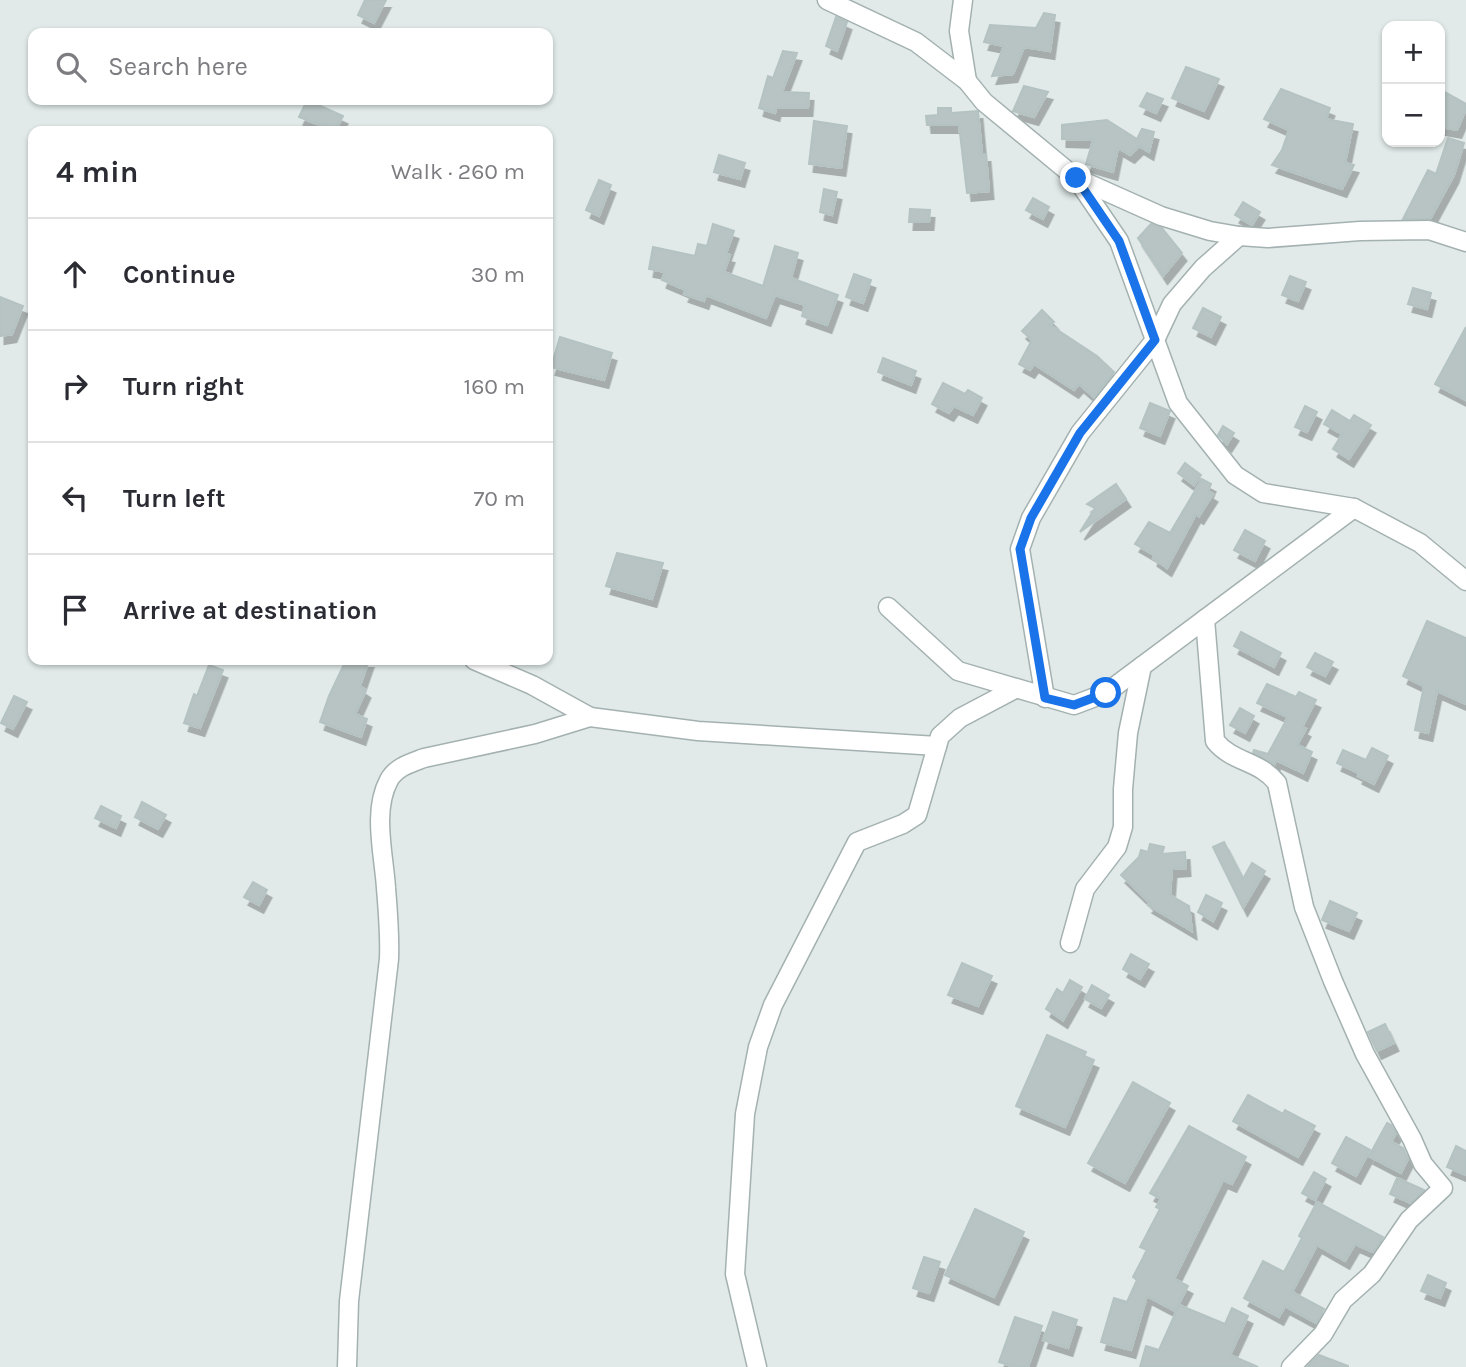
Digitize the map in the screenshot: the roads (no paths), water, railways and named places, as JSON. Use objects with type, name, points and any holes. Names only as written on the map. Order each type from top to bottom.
[{"type":"street","points":[[827,0],[916,41],[967,81],[993,110],[1076,178],[1161,216],[1210,231],[1239,236],[1429,230],[1466,242]]},
{"type":"street","points":[[963,0],[959,31],[967,81]]},
{"type":"street","points":[[1076,178],[1119,241],[1178,403],[1235,475],[1263,493],[1354,508],[1420,543],[1466,581]]},
{"type":"street","points":[[1045,698],[1020,549],[1031,518],[1080,433],[1155,340],[1172,304],[1186,285],[1239,236]]},
{"type":"street","points":[[888,607],[958,671],[1074,705],[1106,693],[1354,508]]},
{"type":"street","points":[[1205,620],[1215,741],[1224,752],[1267,771],[1277,783],[1304,907],[1333,981],[1365,1054],[1423,1164],[1443,1188],[1409,1220],[1372,1274],[1343,1300],[1323,1334],[1291,1367]]},
{"type":"street","points":[[486,665],[532,685],[590,717],[698,731],[937,746]]},
{"type":"street","points":[[1070,943],[1085,889],[1117,847],[1123,827],[1128,733],[1142,666]]},
{"type":"street","points":[[757,1367],[735,1273],[745,1114],[758,1047],[773,1004],[857,842],[903,824],[916,815],[940,736],[960,718],[1015,689]]},
{"type":"street","points":[[347,1367],[349,1301],[389,959],[390,928],[380,815],[389,778],[407,764],[424,758],[535,734],[590,717]]}]
